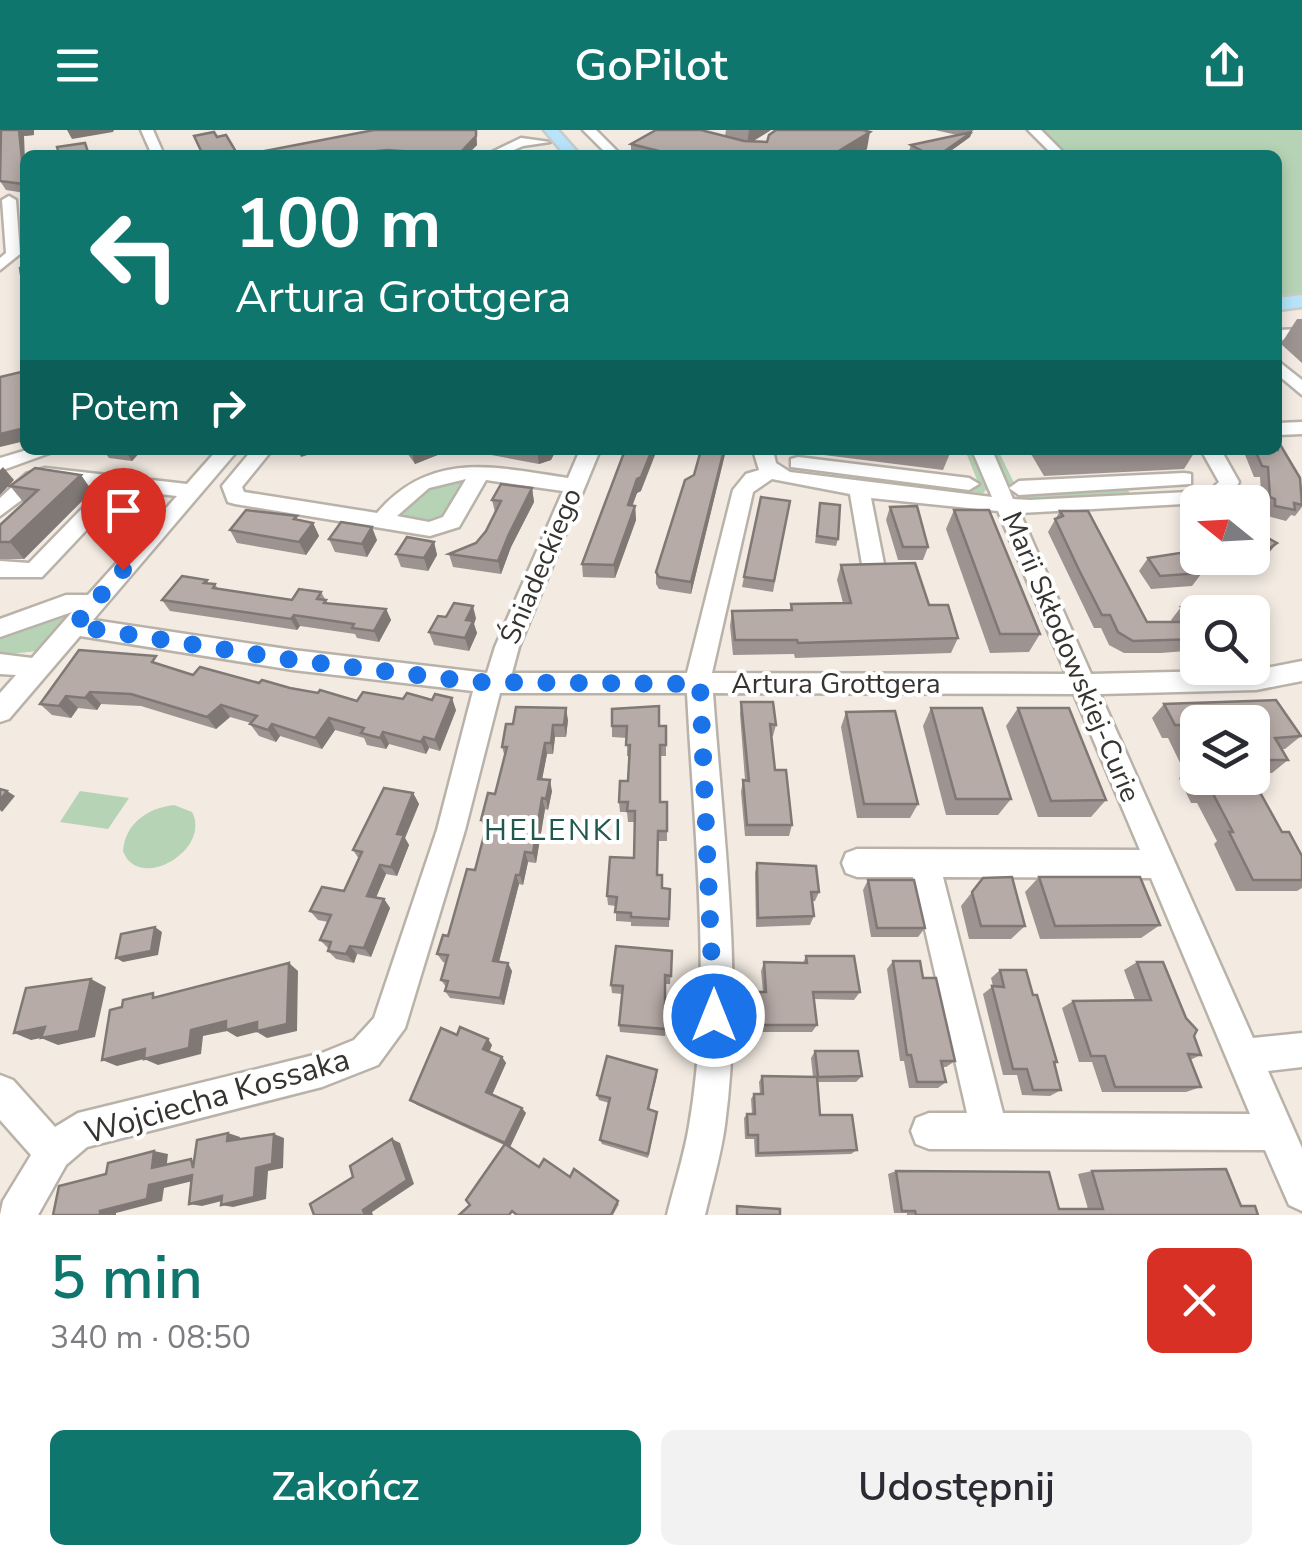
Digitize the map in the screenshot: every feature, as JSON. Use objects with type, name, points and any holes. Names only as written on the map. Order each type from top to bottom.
[{"type":"street","points":[[493,150],[510,130]]},
{"type":"street","points":[[589,130],[609,150]]},
{"type":"street","points":[[1032,130],[1054,150]]},
{"type":"street","points":[[508,150],[540,142]]},
{"type":"street","points":[[0,266],[12,254],[11,200]]},
{"type":"street","points":[[1282,370],[1302,390]]},
{"type":"street","points":[[0,465],[32,455]]},
{"type":"street","points":[[0,711],[224,455]]},
{"type":"street","points":[[258,455],[232,486],[235,498],[444,527],[454,519],[480,473]]},
{"type":"street","name":"Śniadeckiego","points":[[492,684],[588,455]]},
{"type":"street","name":"Marii Skłodowskiej-Curie","points":[[985,455],[1012,497],[1084,684],[1302,1192]]},
{"type":"street","points":[[798,463],[854,483],[1012,497],[1145,502],[1201,499],[1226,490],[1228,478],[1215,455]]},
{"type":"street","points":[[686,1215],[706,1128],[714,1053],[714,938],[700,684],[742,490],[767,461],[796,481],[969,484]]},
{"type":"street","points":[[382,521],[408,490],[452,472],[575,486]]},
{"type":"street","points":[[0,509],[42,474],[193,491]]},
{"type":"street","points":[[1012,497],[1184,479]]},
{"type":"street","points":[[0,569],[24,573],[36,570],[120,482]]},
{"type":"street","points":[[1130,482],[1145,502]]},
{"type":"street","points":[[854,483],[873,564]]},
{"type":"street","points":[[0,628],[66,604],[93,603]]},
{"type":"street","name":"Artura Grottgera","points":[[74,626],[293,660],[492,684],[1224,683],[1302,671]]},
{"type":"street","points":[[0,664],[37,668]]},
{"type":"street","name":"Wojciecha Kossaka","points":[[17,1215],[54,1152],[78,1131],[322,1070],[354,1060],[375,1045],[392,1017],[492,684]]},
{"type":"street","points":[[857,863],[1160,864]]},
{"type":"street","points":[[925,863],[989,1130]]},
{"type":"street","points":[[1242,1056],[1302,1050]]},
{"type":"street","points":[[0,1093],[54,1152]]},
{"type":"street","points":[[929,1131],[1274,1132]]},
{"type":"green space","points":[[1038,130],[1302,130],[1302,297],[1282,300],[1282,150],[1060,150]]},
{"type":"green space","points":[[967,455],[977,455],[990,485],[980,497],[867,485],[861,476],[971,490],[971,480],[977,480]]},
{"type":"green space","points":[[992,455],[1000,455],[1017,489],[1030,493],[1126,490],[1127,486],[1130,495],[1024,500],[1006,488]]},
{"type":"green space","points":[[454,477],[466,480],[441,517],[425,521],[397,517],[405,498]]},
{"type":"green space","points":[[61,614],[68,618],[38,651],[0,655],[0,636]]},
{"type":"green space","points":[[80,791],[129,798],[108,829],[60,822]]},
{"type":"green space","points":[[174,805],[192,812],[192,840],[183,852],[157,867],[143,868],[131,863],[123,851],[133,825],[147,813]]},
{"type":"building","points":[[1,130],[19,130],[20,184],[0,181]]},
{"type":"building","points":[[374,130],[476,130],[476,136],[463,150],[269,150]]},
{"type":"building","points":[[656,130],[701,130],[744,141],[767,142],[776,130],[870,132],[840,150],[655,150],[631,144]]},
{"type":"building","points":[[214,132],[217,137],[226,135],[235,150],[201,150],[194,136]]},
{"type":"building","points":[[972,132],[946,150],[920,150],[911,145]]},
{"type":"building","points":[[85,143],[87,150],[58,150],[57,147]]},
{"type":"building","points":[[20,372],[20,429],[0,434],[0,377]]},
{"type":"building","points":[[1282,448],[1300,478],[1302,505],[1294,503],[1295,510],[1275,506],[1275,499],[1270,497],[1268,467],[1262,466],[1257,455],[1282,455]]},
{"type":"building","points":[[623,455],[650,455],[628,505],[635,506],[614,565],[582,564]]},
{"type":"building","points":[[700,455],[723,455],[691,582],[659,577],[656,572],[685,480],[694,475]]},
{"type":"building","points":[[35,468],[81,475],[10,542],[0,542],[0,525],[38,490],[10,486]]},
{"type":"building","points":[[501,484],[532,488],[498,561],[449,554],[476,543],[486,531],[501,501],[492,500]]},
{"type":"building","points":[[761,497],[790,501],[774,581],[744,577]]},
{"type":"building","points":[[820,503],[840,505],[838,539],[817,536]]},
{"type":"building","points":[[917,506],[928,547],[903,547],[890,507]]},
{"type":"building","points":[[246,510],[297,516],[294,519],[313,523],[299,542],[230,530]]},
{"type":"building","points":[[954,510],[989,510],[1040,634],[1000,634]]},
{"type":"building","points":[[1060,511],[1088,511],[1147,622],[1180,622],[1180,640],[1133,641],[1118,632],[1110,615],[1102,615],[1079,570],[1055,519],[1063,516]]},
{"type":"building","points":[[341,522],[372,527],[362,544],[329,539]]},
{"type":"building","points":[[407,537],[434,542],[424,558],[396,554]]},
{"type":"building","points":[[1180,553],[1180,575],[1160,576],[1148,558]]},
{"type":"building","points":[[915,563],[929,605],[948,605],[958,638],[798,643],[735,640],[732,611],[792,610],[791,604],[851,603],[841,565]]},
{"type":"building","points":[[182,576],[207,580],[204,583],[215,584],[213,588],[292,600],[299,589],[321,592],[317,599],[326,600],[324,603],[386,609],[374,631],[294,615],[291,619],[162,600]]},
{"type":"building","points":[[454,603],[473,606],[466,620],[473,621],[465,638],[429,632],[438,616],[446,617]]},
{"type":"building","points":[[79,650],[156,656],[152,662],[193,675],[200,667],[259,683],[262,680],[318,693],[320,690],[357,701],[363,692],[403,699],[407,693],[432,700],[435,694],[452,698],[435,740],[424,737],[421,742],[383,732],[380,738],[361,733],[364,728],[329,718],[315,738],[272,724],[268,730],[250,724],[257,716],[221,705],[207,717],[131,694],[90,692],[85,698],[66,696],[59,706],[40,704]]},
{"type":"building","points":[[1276,700],[1301,736],[1275,738],[1288,760],[1270,760],[1270,705],[1180,705],[1180,725],[1175,725],[1164,704]]},
{"type":"building","points":[[741,702],[773,702],[776,725],[770,724],[775,770],[786,770],[792,825],[747,825],[743,780],[749,781]]},
{"type":"building","points":[[659,706],[659,726],[666,726],[666,745],[660,745],[660,802],[667,802],[667,831],[658,831],[657,875],[662,875],[662,888],[670,889],[669,919],[615,912],[617,897],[607,896],[610,857],[634,858],[635,811],[627,811],[628,802],[619,802],[620,781],[628,781],[630,745],[626,745],[627,726],[612,726],[612,709]]},
{"type":"building","points":[[516,707],[566,708],[564,725],[553,725],[551,743],[545,743],[538,779],[550,780],[546,799],[542,798],[533,853],[525,852],[520,875],[516,875],[493,961],[508,963],[500,998],[445,991],[448,981],[441,980],[448,955],[437,954],[443,935],[448,936],[467,869],[475,870],[488,820],[481,820],[488,793],[495,794],[507,747],[502,747],[506,724],[513,724]]},
{"type":"building","points":[[931,708],[982,708],[1011,799],[956,799]]},
{"type":"building","points":[[1018,708],[1069,708],[1106,800],[1051,801]]},
{"type":"building","points":[[895,711],[918,804],[864,804],[846,712]]},
{"type":"building","points":[[384,788],[413,793],[397,834],[404,835],[391,867],[380,865],[367,896],[384,899],[364,948],[350,946],[346,954],[328,951],[331,942],[320,940],[331,915],[310,911],[322,887],[344,891],[362,852],[353,850]]},
{"type":"building","points":[[1214,795],[1261,795],[1282,832],[1289,832],[1302,856],[1302,880],[1253,880],[1229,832],[1233,832]]},
{"type":"building","points":[[757,863],[816,866],[819,892],[811,892],[814,916],[758,918]]},
{"type":"building","points":[[1012,877],[1025,926],[981,926],[972,892],[983,878]]},
{"type":"building","points":[[1039,877],[1140,877],[1160,925],[1055,926]]},
{"type":"building","points":[[868,880],[914,880],[925,928],[877,928]]},
{"type":"building","points":[[155,927],[151,951],[116,958],[121,934]]},
{"type":"building","points":[[616,946],[672,951],[671,976],[665,975],[665,1029],[619,1025],[623,986],[611,985]]},
{"type":"building","points":[[806,956],[854,956],[860,992],[813,992],[817,1025],[761,1025],[758,992],[766,992],[764,962],[807,963]]},
{"type":"building","points":[[893,961],[920,961],[923,978],[936,978],[955,1061],[941,1061],[946,1082],[917,1082],[911,1055],[907,1055]]},
{"type":"building","points":[[1137,962],[1163,962],[1186,1018],[1197,1030],[1194,1036],[1201,1055],[1188,1054],[1201,1087],[1115,1087],[1105,1056],[1091,1056],[1073,1001],[1151,1000]]},
{"type":"building","points":[[289,963],[287,1024],[257,1031],[257,1022],[226,1030],[226,1021],[191,1030],[189,1048],[144,1059],[145,1049],[102,1060],[110,1010],[122,1007],[123,1000],[153,993],[153,998]]},
{"type":"building","points":[[1000,970],[1026,970],[1057,1062],[1061,1090],[1033,1090],[1027,1069],[1013,1069],[992,986],[1004,987]]},
{"type":"building","points":[[91,979],[79,1031],[41,1038],[45,1027],[14,1033],[26,988]]},
{"type":"building","points":[[460,1027],[488,1039],[483,1049],[502,1057],[486,1092],[522,1108],[505,1143],[410,1100],[441,1028],[457,1035]]},
{"type":"building","points":[[815,1051],[858,1051],[862,1076],[818,1077]]},
{"type":"building","points":[[607,1056],[657,1070],[648,1109],[657,1112],[648,1154],[600,1140],[610,1098],[597,1095]]},
{"type":"building","points":[[762,1076],[817,1077],[820,1115],[852,1115],[857,1150],[758,1153],[758,1135],[748,1135],[747,1114],[755,1114],[754,1094],[763,1094]]},
{"type":"building","points":[[228,1133],[227,1141],[274,1134],[272,1164],[256,1168],[254,1197],[221,1205],[222,1196],[189,1204],[192,1175],[149,1185],[147,1199],[100,1211],[100,1215],[53,1215],[59,1186],[106,1174],[108,1163],[154,1151],[152,1168],[191,1159],[193,1168],[197,1140]]},
{"type":"building","points":[[392,1139],[407,1180],[363,1210],[365,1215],[314,1215],[310,1204],[353,1177],[350,1166]]},
{"type":"building","points":[[505,1144],[539,1167],[544,1159],[570,1177],[574,1169],[618,1201],[611,1215],[517,1215],[512,1211],[509,1215],[459,1215],[470,1205],[466,1200]]},
{"type":"building","points":[[1226,1169],[1241,1206],[1255,1206],[1258,1215],[916,1215],[915,1211],[902,1211],[896,1171],[1049,1172],[1059,1209],[1103,1209],[1092,1171]]},
{"type":"building","points":[[737,1206],[780,1209],[780,1215],[737,1215]]},
{"type":"district","name":"HELENKI","points":[[554,830]]},
{"type":"route","points":[[123,570],[74,626],[293,660],[474,682],[700,684],[714,938],[714,1016]]}]
